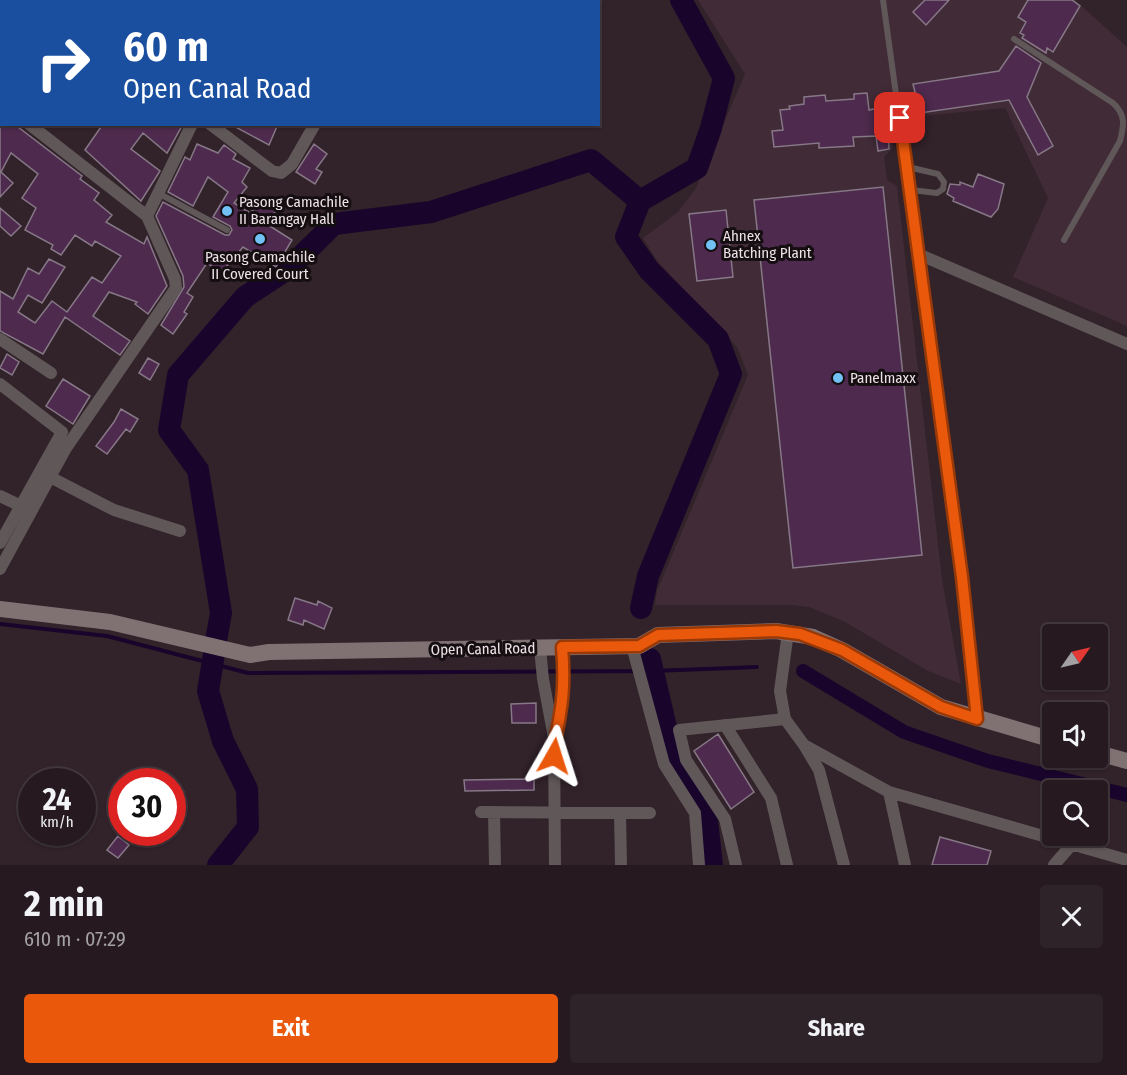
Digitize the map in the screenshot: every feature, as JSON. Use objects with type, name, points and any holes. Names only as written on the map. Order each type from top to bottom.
[{"type":"main road","name":"Open Canal Road","points":[[0,609],[122,624],[250,655],[269,652],[639,646],[658,635],[788,632],[827,643],[941,707],[1042,737]]},
{"type":"main road","points":[[1108,756],[1127,761]]},
{"type":"street","points":[[0,569],[66,447],[176,288],[172,268],[147,216],[32,126]]},
{"type":"street","points":[[147,216],[191,126]]},
{"type":"street","points":[[213,126],[272,171],[280,172],[292,164],[314,126]]},
{"type":"street","points":[[918,254],[1127,345]]},
{"type":"street","points":[[918,254],[962,577],[977,719]]},
{"type":"street","points":[[0,339],[51,373]]},
{"type":"street","points":[[0,384],[62,432],[0,543]]},
{"type":"street","points":[[50,477],[114,510],[180,531]]},
{"type":"street","points":[[0,496],[21,506]]},
{"type":"street","points":[[788,632],[780,691],[784,719],[819,770],[844,865]]},
{"type":"street","points":[[632,646],[640,668],[664,764],[695,813],[699,865]]},
{"type":"street","points":[[555,865],[554,738],[564,679],[562,647]]},
{"type":"street","points":[[540,648],[546,700],[554,738]]},
{"type":"street","points":[[736,865],[725,819],[686,760],[679,730],[784,719]]},
{"type":"street","points":[[725,725],[771,798],[787,865]]},
{"type":"street","points":[[804,745],[889,792],[1042,835]]},
{"type":"street","points":[[889,792],[904,865]]},
{"type":"street","points":[[481,812],[650,813]]},
{"type":"street","points":[[495,812],[495,865]]},
{"type":"street","points":[[620,813],[621,865]]},
{"type":"street","points":[[1054,865],[1070,846]]},
{"type":"street","points":[[1082,846],[1127,860]]},
{"type":"lane","points":[[883,0],[908,167],[918,254]]},
{"type":"lane","points":[[1014,39],[1113,103],[1123,116],[1124,126],[1120,141],[1064,240]]},
{"type":"lane","points":[[908,167],[938,174],[944,182],[943,189],[937,193],[911,190]]},
{"type":"lane","points":[[158,194],[227,230]]},
{"type":"lane","points":[[546,700],[562,700]]},
{"type":"shaded area","points":[[698,0],[1075,0],[1127,47],[1127,326],[1013,277],[1048,198],[1005,108],[890,119],[893,148],[884,157],[887,180],[897,186],[942,579],[961,684],[928,671],[845,622],[809,607],[655,605],[657,591],[748,375],[737,347],[658,262],[643,238],[678,212],[696,188],[745,74]]},
{"type":"building","points":[[925,0],[949,0],[926,25],[913,12]]},
{"type":"building","points":[[1028,0],[1072,0],[1080,6],[1053,52],[1047,48],[1046,53],[1022,38],[1024,35],[1020,33],[1026,22],[1018,17]]},
{"type":"building","points":[[1016,46],[1041,63],[1027,97],[1053,146],[1038,155],[1009,100],[920,113],[913,84],[999,71]]},
{"type":"building","points":[[867,93],[869,110],[887,106],[889,149],[878,151],[876,136],[853,137],[854,146],[819,148],[819,143],[774,147],[772,131],[783,130],[780,110],[804,104],[804,97],[825,95],[826,101],[854,99],[854,94]]},
{"type":"building","points":[[0,126],[17,126],[82,176],[80,179],[99,193],[94,200],[112,215],[106,222],[144,244],[147,237],[167,286],[148,314],[135,304],[137,302],[109,292],[93,316],[130,341],[120,355],[65,317],[43,354],[0,331],[0,291],[13,299],[28,268],[39,274],[49,259],[65,267],[42,303],[28,295],[18,312],[35,323],[52,301],[67,312],[92,277],[102,283],[121,256],[95,241],[92,246],[75,235],[61,255],[51,249],[53,245],[25,230],[36,208],[22,198],[38,174],[11,153],[1,172],[13,183],[0,197]]},
{"type":"building","points":[[102,126],[182,126],[167,153],[143,133],[131,149],[160,171],[141,201],[85,150]]},
{"type":"building","points":[[234,126],[277,126],[269,145]]},
{"type":"building","points":[[197,144],[218,153],[224,145],[236,154],[233,159],[250,168],[242,182],[247,187],[234,203],[250,213],[265,198],[277,210],[265,223],[292,240],[276,267],[243,247],[221,273],[207,263],[187,293],[193,297],[184,312],[187,314],[173,334],[161,325],[184,287],[183,276],[156,216],[163,202],[225,235],[229,235],[232,230],[230,226],[213,217],[228,192],[208,177],[193,206],[168,192],[185,157],[190,160]]},
{"type":"building","points":[[314,144],[327,154],[316,169],[322,172],[315,184],[296,172]]},
{"type":"building","points":[[978,174],[1004,184],[998,209],[991,217],[953,201],[954,198],[947,194],[950,184],[960,185],[960,182],[973,187]]},
{"type":"building","name":"Panelmaxx","points":[[883,187],[922,555],[793,568],[754,200]]},
{"type":"building","points":[[0,208],[21,226],[11,236],[0,226]]},
{"type":"building","name":"Ahnex Batching Plant","points":[[726,210],[733,277],[697,281],[689,214]]},
{"type":"building","points":[[7,354],[19,362],[12,375],[0,368]]},
{"type":"building","points":[[148,358],[159,364],[150,380],[139,373]]},
{"type":"building","points":[[63,379],[90,396],[73,424],[46,406]]},
{"type":"building","points":[[121,409],[138,419],[130,432],[126,429],[107,454],[96,446]]},
{"type":"building","points":[[295,598],[317,605],[318,601],[332,608],[324,629],[304,620],[303,625],[288,620]]},
{"type":"building","points":[[536,703],[536,723],[512,723],[511,704]]},
{"type":"building","points":[[718,734],[754,792],[731,809],[694,751]]},
{"type":"building","points":[[534,779],[534,790],[465,791],[464,780]]},
{"type":"building","points":[[940,837],[991,851],[987,865],[932,865]]},
{"type":"building","points":[[110,846],[128,846],[118,858],[107,850]]},
{"type":"waterway","points":[[641,608],[648,576],[731,374],[718,339],[649,270],[626,237],[640,201],[697,168],[711,128],[724,78],[681,0]]},
{"type":"waterway","points":[[216,641],[221,613],[198,470],[169,430],[178,375],[245,297],[289,268],[334,224],[431,212],[591,160],[640,201]]},
{"type":"waterway","points":[[0,624],[107,636],[248,673],[653,671],[757,667]]},
{"type":"waterway","points":[[214,654],[208,691],[223,741],[247,789],[248,827],[218,865]]},
{"type":"waterway","points":[[650,659],[673,757],[706,812],[712,865]]},
{"type":"waterway","points":[[803,671],[904,732],[988,761],[1127,795]]},
{"type":"place","name":"Pasong Camachile II Barangay Hall","points":[[227,211]]},
{"type":"place","name":"Pasong Camachile II Covered Court","points":[[260,239]]},
{"type":"place","name":"Ahnex Batching Plant","points":[[711,245]]},
{"type":"place","name":"Panelmaxx","points":[[838,378]]},
{"type":"route","points":[[554,756],[554,738],[560,717],[564,679],[562,647],[639,646],[658,635],[776,631],[813,637],[842,650],[941,707],[977,719],[962,577],[900,118]]}]
